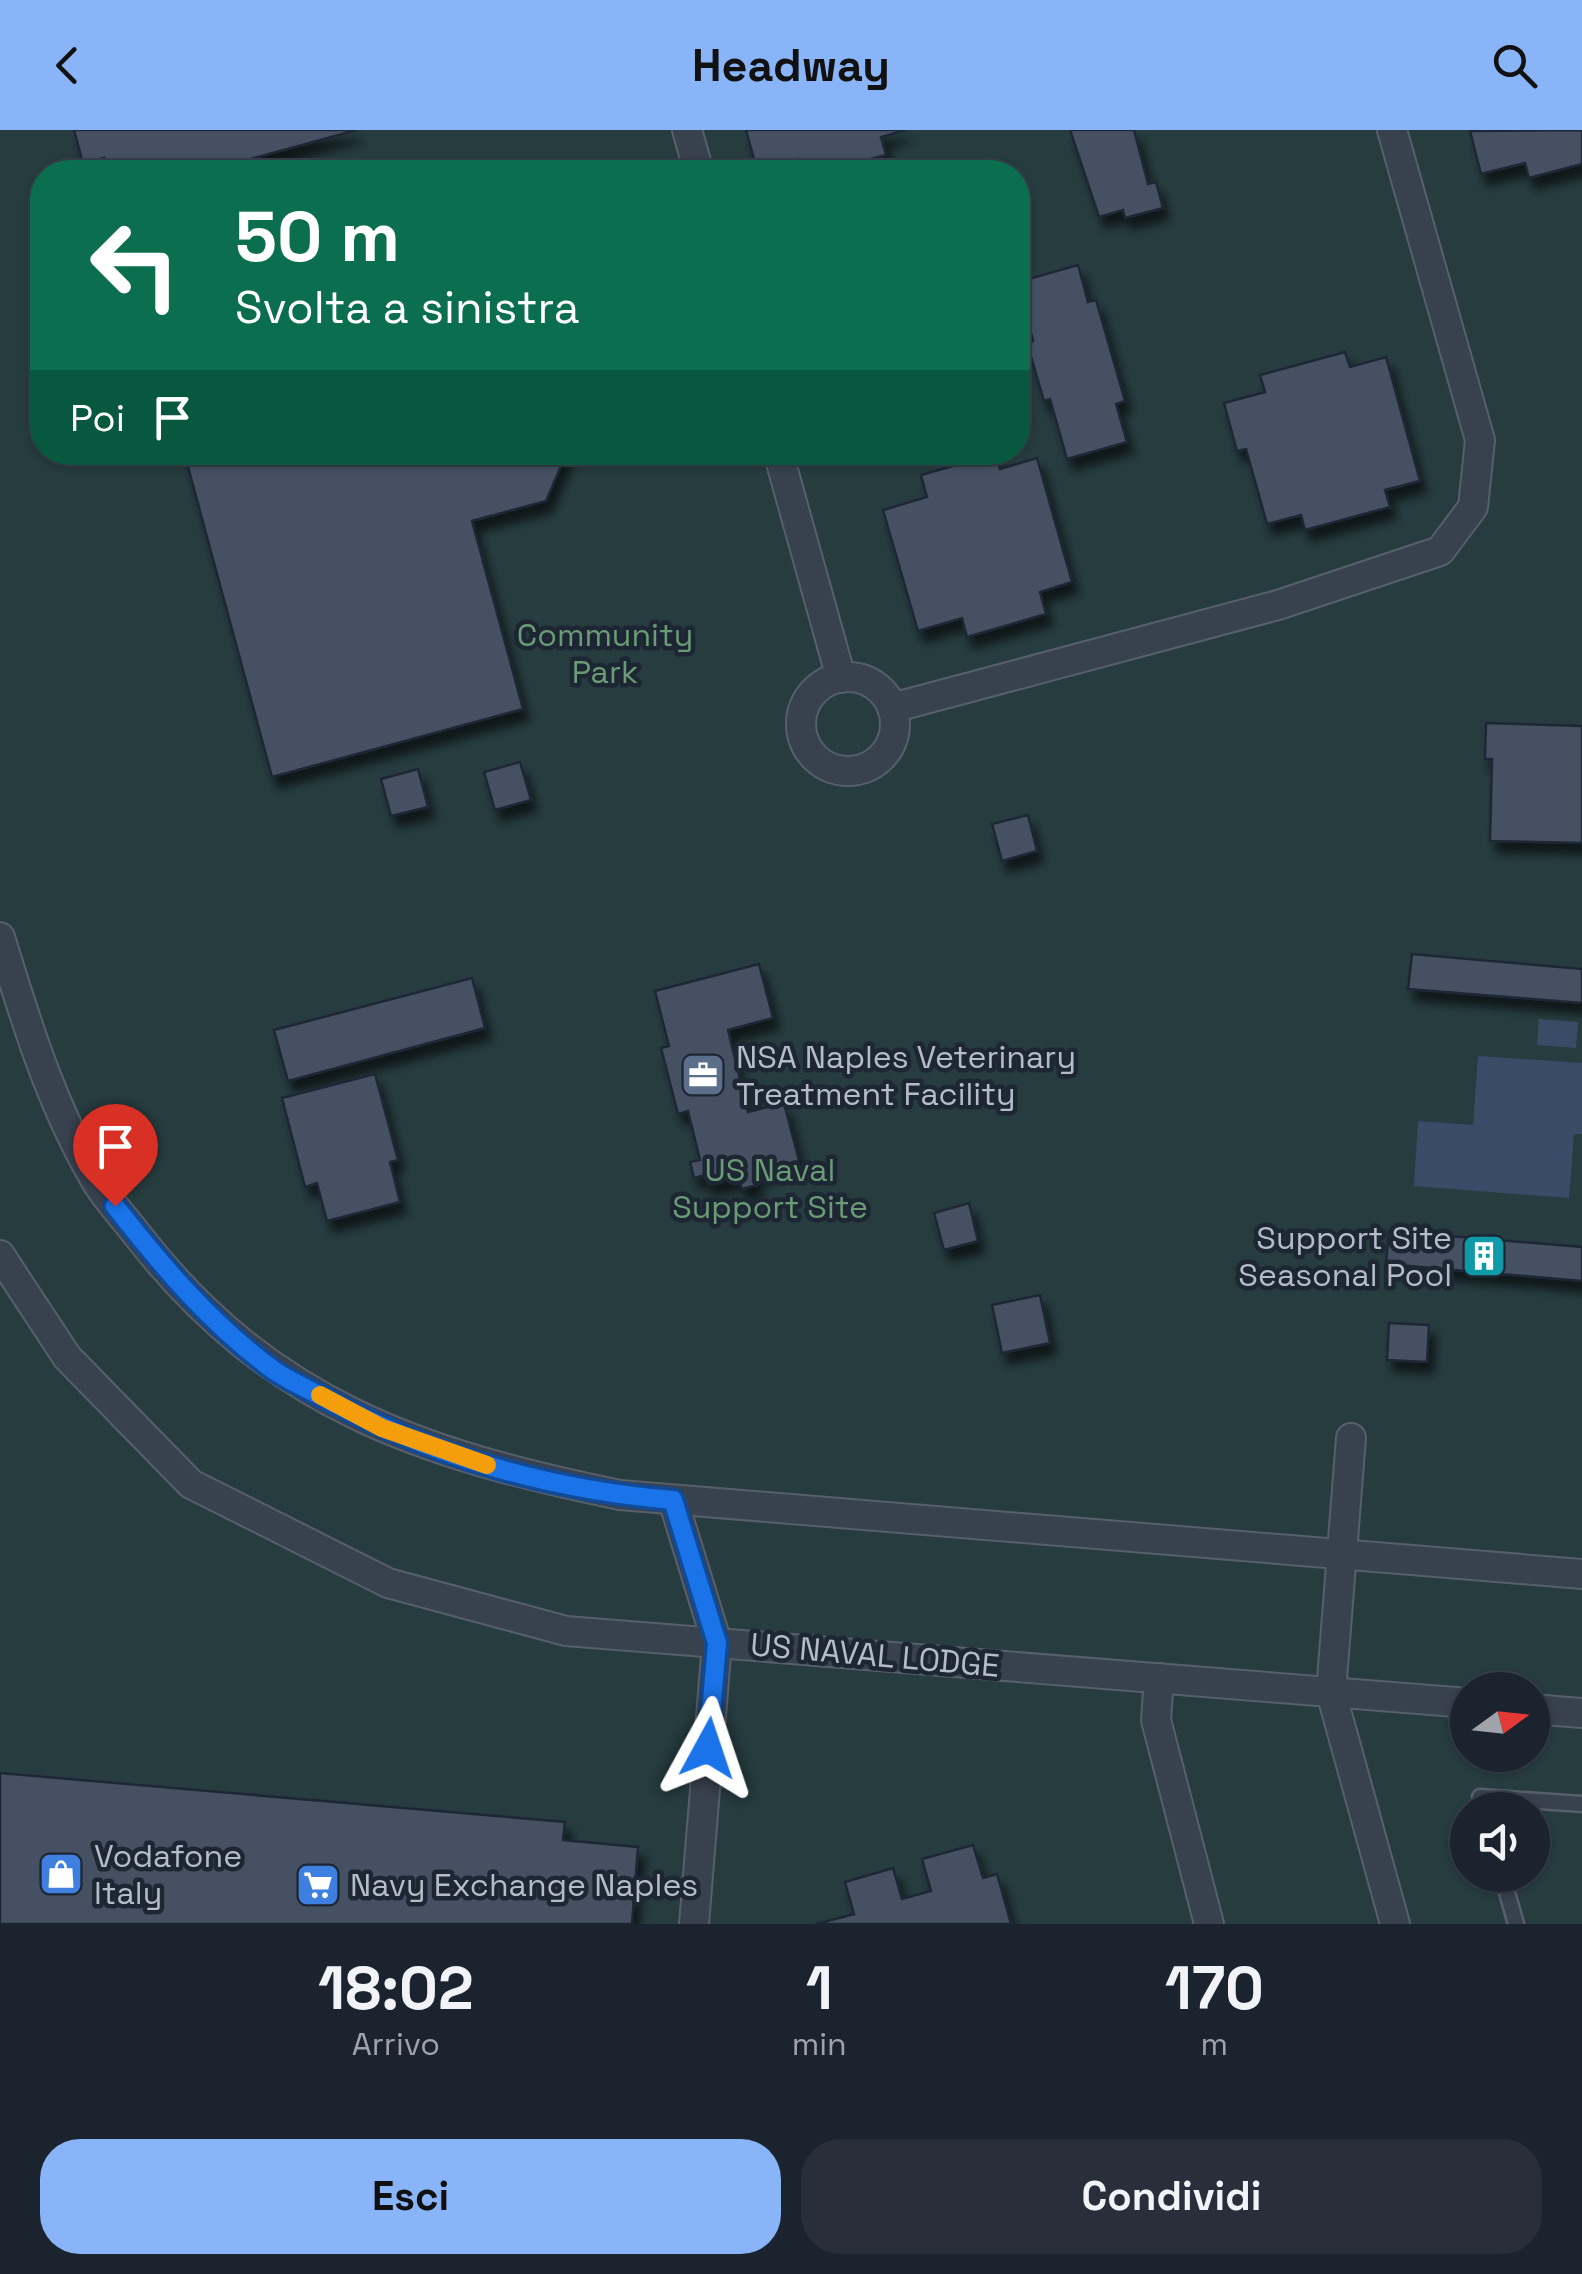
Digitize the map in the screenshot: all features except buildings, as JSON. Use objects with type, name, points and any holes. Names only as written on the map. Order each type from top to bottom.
[{"type":"street","points":[[687,130],[696,160]]},
{"type":"street","points":[[892,708],[1278,605],[1440,551],[1473,507],[1480,440],[1392,130]]},
{"type":"street","points":[[782,465],[841,678]]},
{"type":"street","points":[[841,678],[867,681],[886,697],[892,708],[894,737],[878,761],[852,772],[824,765],[805,744],[802,715],[816,690],[841,678]]},
{"type":"street","points":[[0,936],[37,1058],[94,1178],[178,1287],[274,1371],[382,1428],[504,1471],[620,1495],[1582,1574]]},
{"type":"street","name":"US NAVAL LODGE","points":[[0,1255],[67,1357],[192,1484],[388,1583],[566,1631],[1450,1702]]},
{"type":"street","points":[[1350,1438],[1332,1692],[1395,1924]]},
{"type":"street","points":[[673,1500],[717,1643],[694,1924]]},
{"type":"street","points":[[1160,1678],[1156,1720],[1209,1924]]},
{"type":"street","points":[[1550,1709],[1582,1712]]},
{"type":"lane","points":[[1550,1802],[1582,1804]]},
{"type":"lane","points":[[1507,1892],[1516,1924]]},
{"type":"green space","name":"US Naval Support Site","points":[[0,130],[1582,130],[1582,1924],[0,1924]]},
{"type":"water","points":[[1539,1019],[1578,1022],[1576,1048],[1537,1045]]},
{"type":"water","points":[[1478,1056],[1582,1063],[1582,1134],[1574,1134],[1569,1198],[1414,1186],[1418,1121],[1473,1125]]},
{"type":"slow traffic","points":[[320,1395],[382,1428],[487,1465]]},
{"type":"place","name":"NSA Naples Veterinary Treatment Facility","points":[[703,1075]]},
{"type":"place","name":"Support Site Seasonal Pool","points":[[1484,1256]]},
{"type":"place","name":"Vodafone Italy","points":[[61,1874]]},
{"type":"place","name":"Navy Exchange Naples","points":[[318,1885]]},
{"type":"route","points":[[115,1206],[178,1287],[274,1371],[382,1428],[504,1471],[620,1495],[673,1500],[717,1643],[708,1748]]},
{"type":"park label","name":"Community Park","points":[[605,654]]}]
